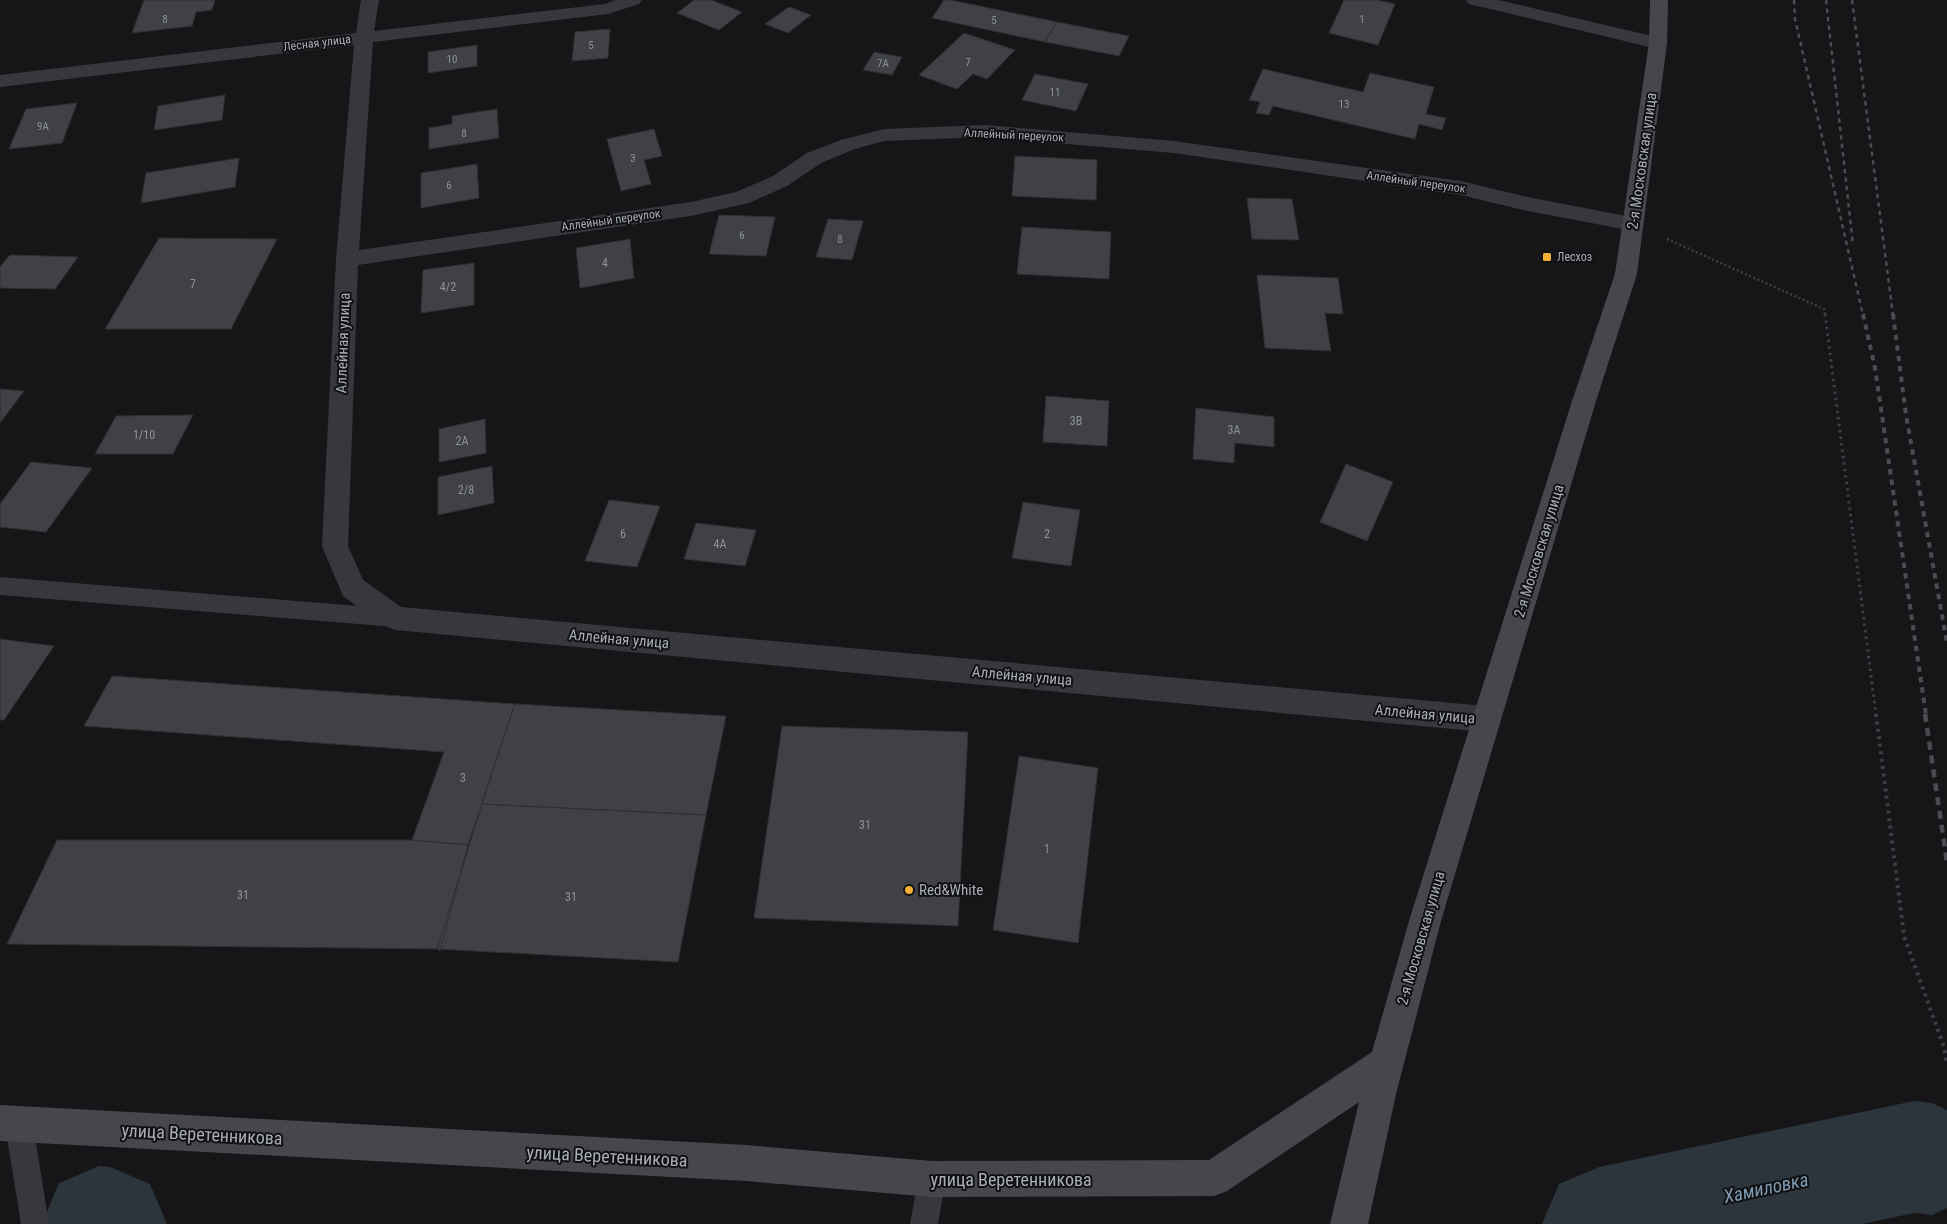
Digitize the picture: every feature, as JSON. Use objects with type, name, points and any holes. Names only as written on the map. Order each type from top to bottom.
[{"type":"main road","name":"2-я Московская улица","points":[[1349,1224],[1382,1079],[1425,921],[1485,719],[1552,511],[1584,401],[1626,274],[1658,43],[1659,0]]},
{"type":"main road","name":"улица Веретенникова","points":[[10,1124],[746,1163],[932,1180],[1214,1178],[1382,1079]]},
{"type":"street","name":"Аллейная улица","points":[[370,0],[364,38],[347,259],[335,546],[353,588],[395,618],[1485,719]]},
{"type":"street","name":"Лесная улица","points":[[0,81],[608,9],[633,0]]},
{"type":"street","points":[[1483,2],[1658,43]]},
{"type":"street","name":"Аллейный переулок","points":[[347,259],[691,209],[742,198],[780,181],[814,158],[848,144],[884,135],[984,131],[1174,148],[1461,188],[1523,203],[1633,224]]},
{"type":"lane","points":[[0,586],[395,618]]},
{"type":"lane","points":[[10,1124],[35,1224]]},
{"type":"lane","points":[[924,1224],[932,1180]]},
{"type":"path","points":[[1633,224],[1824,309],[1904,936],[1944,1047],[1947,1064]]},
{"type":"building","points":[[144,0],[215,0],[212,10],[196,12],[192,26],[132,33]]},
{"type":"building","points":[[694,0],[711,0],[742,12],[719,30],[677,13]]},
{"type":"building","points":[[944,0],[1057,22],[1045,42],[932,18]]},
{"type":"building","points":[[1344,0],[1377,0],[1395,4],[1378,45],[1329,33]]},
{"type":"building","points":[[789,7],[811,15],[788,33],[765,24]]},
{"type":"building","points":[[1057,22],[1129,36],[1119,56],[1045,42]]},
{"type":"building","points":[[610,29],[608,58],[572,61],[575,32]]},
{"type":"building","points":[[964,33],[1015,50],[987,79],[973,74],[957,89],[919,75]]},
{"type":"building","points":[[477,45],[477,66],[428,73],[428,52]]},
{"type":"building","points":[[874,52],[902,57],[892,75],[863,70]]},
{"type":"building","points":[[1263,69],[1363,92],[1370,73],[1434,87],[1426,114],[1446,118],[1442,130],[1419,124],[1415,139],[1273,106],[1269,115],[1256,113],[1260,102],[1249,100]]},
{"type":"building","points":[[1035,74],[1088,84],[1076,111],[1022,100]]},
{"type":"building","points":[[225,95],[222,120],[154,130],[158,106]]},
{"type":"building","points":[[77,103],[62,143],[9,149],[26,109]]},
{"type":"building","points":[[497,109],[499,138],[429,149],[429,128],[452,124],[452,116]]},
{"type":"building","points":[[654,129],[662,156],[644,160],[651,184],[621,191],[607,139]]},
{"type":"building","points":[[1015,156],[1097,160],[1096,200],[1012,196]]},
{"type":"building","points":[[239,158],[235,187],[141,203],[146,173]]},
{"type":"building","points":[[477,164],[479,198],[421,208],[421,173]]},
{"type":"building","points":[[1247,198],[1292,199],[1299,240],[1252,239]]},
{"type":"building","points":[[719,215],[775,217],[766,256],[709,254]]},
{"type":"building","points":[[828,219],[863,221],[852,260],[816,257]]},
{"type":"building","points":[[1022,227],[1111,232],[1109,279],[1017,274]]},
{"type":"building","points":[[159,238],[277,239],[231,329],[105,329]]},
{"type":"building","points":[[630,239],[634,278],[580,288],[576,248]]},
{"type":"building","points":[[10,255],[78,257],[55,289],[0,288],[0,267]]},
{"type":"building","points":[[474,263],[474,305],[421,313],[423,270]]},
{"type":"building","points":[[1257,275],[1338,278],[1343,314],[1325,313],[1331,351],[1265,348]]},
{"type":"building","points":[[0,389],[24,391],[0,423]]},
{"type":"building","points":[[1046,396],[1109,401],[1107,446],[1043,442]]},
{"type":"building","points":[[1196,408],[1274,417],[1274,447],[1235,443],[1234,463],[1193,459]]},
{"type":"building","points":[[193,415],[173,454],[95,454],[116,416]]},
{"type":"building","points":[[485,419],[486,453],[439,462],[439,429]]},
{"type":"building","points":[[31,462],[92,468],[46,532],[0,527],[0,504]]},
{"type":"building","points":[[1346,464],[1393,482],[1367,541],[1320,522]]},
{"type":"building","points":[[492,466],[494,503],[438,515],[438,477]]},
{"type":"building","points":[[609,500],[660,506],[637,567],[585,561]]},
{"type":"building","points":[[1023,502],[1080,510],[1071,566],[1012,558]]},
{"type":"building","points":[[696,523],[756,530],[745,566],[684,559]]},
{"type":"building","points":[[0,639],[54,646],[4,720],[0,720]]},
{"type":"building","points":[[112,676],[515,704],[468,845],[412,840],[444,752],[84,726]]},
{"type":"building","points":[[515,704],[726,716],[706,815],[482,804]]},
{"type":"building","points":[[782,726],[968,732],[958,926],[754,918]]},
{"type":"building","points":[[1019,756],[1098,768],[1078,943],[993,930]]},
{"type":"building","points":[[482,804],[706,815],[678,962],[437,949]]},
{"type":"building","points":[[57,840],[412,840],[468,845],[440,951],[437,949],[7,944]]},
{"type":"waterway","name":"Хамиловка","points":[[1599,1224],[1914,1157],[1932,1159]]},
{"type":"waterway","name":"Хамиловка","points":[[99,1223],[110,1224]]},
{"type":"railway","points":[[1794,0],[1795,19],[1863,315]]},
{"type":"railway","points":[[1826,0],[1853,245]]},
{"type":"railway","points":[[1852,0],[1893,315]]},
{"type":"railway","points":[[1863,314],[1875,368],[1926,715]]},
{"type":"railway","points":[[1893,314],[1906,415],[1947,643]]},
{"type":"railway","points":[[1925,714],[1947,862]]},
{"type":"place","name":"Лесхоз","points":[[1547,257]]},
{"type":"place","name":"Red&White","points":[[909,890]]}]
